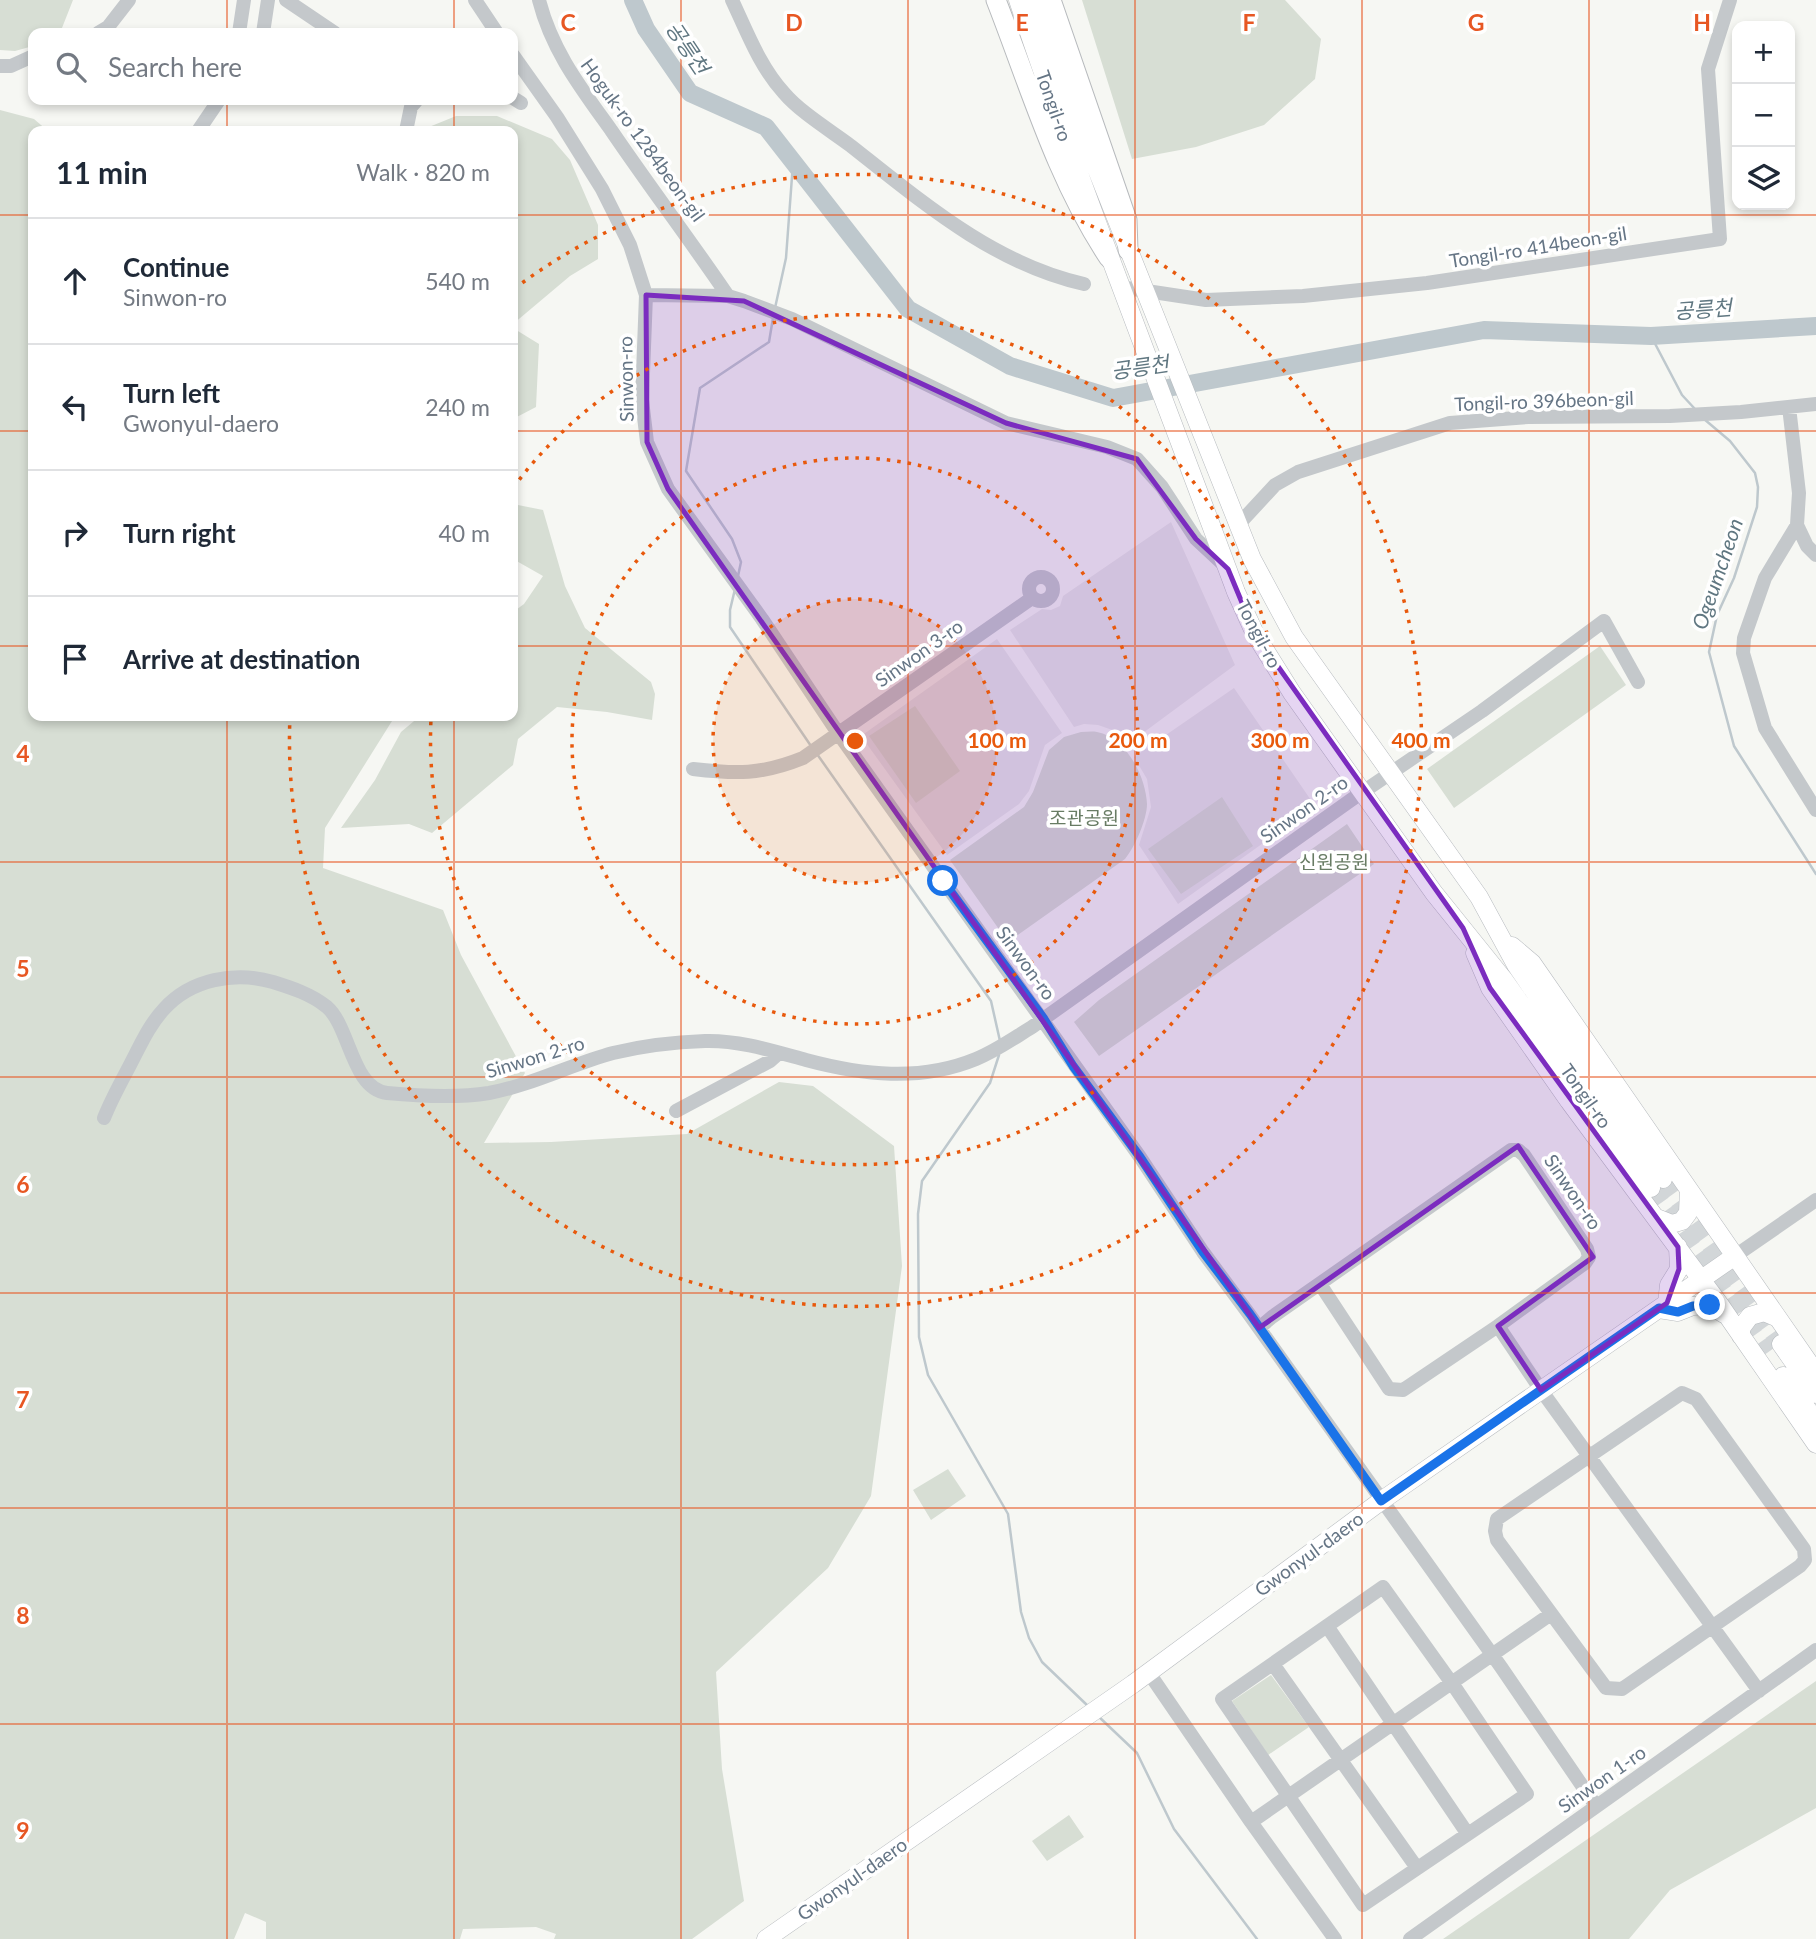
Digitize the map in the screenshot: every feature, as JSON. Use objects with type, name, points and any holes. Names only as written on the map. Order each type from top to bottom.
[{"type":"highway","points":[[996,0],[1064,178],[1091,232],[1109,258]]},
{"type":"highway","points":[[1051,0],[1127,220],[1128,250]]},
{"type":"main road","name":"Tongil-ro","points":[[1018,0],[1109,258],[1255,634],[1274,666],[1434,893],[1504,980],[1657,1183],[1516,965],[1479,897],[1294,637],[1252,559],[1128,250],[1033,0]]},
{"type":"main road","points":[[1464,928],[1490,988],[1702,1280],[1816,1444]]},
{"type":"main road","points":[[1499,936],[1532,963],[1816,1373]]},
{"type":"main road","points":[[1657,1218],[1672,1224],[1682,1221],[1688,1213],[1689,1190]]},
{"type":"main road","points":[[1678,1247],[1679,1269],[1669,1285],[1663,1306],[1678,1312],[1693,1306],[1710,1305],[1727,1316]]},
{"type":"main road","name":"Gwonyul-daero","points":[[766,1939],[786,1933],[1149,1673],[1381,1501],[1735,1256]]},
{"type":"main road","points":[[1741,1336],[1741,1328],[1750,1316],[1763,1312],[1778,1318]]},
{"type":"main road","points":[[1816,1394],[1774,1349],[1816,1422]]},
{"type":"street","points":[[106,28],[129,0]]},
{"type":"street","points":[[240,28],[244,0]]},
{"type":"street","points":[[264,28],[268,0]]},
{"type":"street","points":[[286,0],[328,28]]},
{"type":"street","points":[[475,0],[494,28]]},
{"type":"street","name":"Hoguk-ro 1284beon-gil","points":[[539,0],[543,17],[562,60],[728,296]]},
{"type":"street","points":[[732,0],[764,67],[785,95],[930,209],[998,251],[1056,278],[1084,284]]},
{"type":"street","name":"Tongil-ro 414beon-gil","points":[[1120,287],[1206,300],[1303,296],[1427,283],[1720,239],[1708,69],[1730,0]]},
{"type":"street","points":[[0,66],[11,66],[28,58]]},
{"type":"street","points":[[518,62],[557,117],[602,189],[630,244],[646,295],[728,296],[744,301],[792,319],[1006,423],[1107,447],[1137,459],[1162,487],[1196,539],[1228,569]]},
{"type":"street","points":[[201,126],[216,105]]},
{"type":"street","points":[[407,126],[413,105]]},
{"type":"street","name":"Sinwon-ro","points":[[646,295],[642,400],[646,442],[667,489],[762,619],[833,737],[1044,1019],[1073,1066],[1140,1157],[1203,1252],[1596,1806]]},
{"type":"street","points":[[1816,404],[1789,407],[1799,493],[1797,525],[1765,578],[1744,638],[1743,653],[1765,728],[1816,810]]},
{"type":"street","name":"Tongil-ro 396beon-gil","points":[[1238,525],[1275,485],[1298,472],[1450,423],[1528,417],[1670,416],[1789,407]]},
{"type":"street","points":[[1797,525],[1807,546],[1816,555]]},
{"type":"street","name":"Sinwon 3-ro","points":[[693,769],[739,774],[760,771],[803,758],[1032,598]]},
{"type":"street","name":"Sinwon 2-ro","points":[[104,1118],[145,1036],[164,1009],[190,989],[211,979],[258,978],[300,990],[328,1008],[342,1027],[356,1065],[369,1083],[381,1092],[415,1096],[488,1093],[615,1053],[660,1045],[707,1041],[752,1046],[871,1074],[906,1075],[974,1060],[1044,1019],[1363,792],[1482,711],[1604,621],[1638,682]]},
{"type":"street","points":[[676,1111],[770,1061],[779,1053]]},
{"type":"street","name":"Sinwon-ro","points":[[1259,1328],[1320,1284],[1511,1150],[1518,1150],[1524,1155],[1587,1249],[1589,1257],[1585,1263],[1498,1326],[1404,1390],[1396,1391],[1389,1389],[1320,1284]]},
{"type":"street","points":[[1735,1256],[1816,1200]]},
{"type":"street","points":[[1498,1326],[1541,1390],[1759,1690]]},
{"type":"street","points":[[1682,1393],[1696,1399],[1806,1555],[1800,1566],[1622,1689],[1606,1688],[1497,1540],[1495,1531],[1497,1518],[1589,1455],[1682,1393]]},
{"type":"street","points":[[1383,1587],[1452,1682],[1527,1794],[1467,1832],[1363,1905],[1222,1699],[1327,1626],[1383,1587]]},
{"type":"street","points":[[1251,1822],[1551,1614]]},
{"type":"street","points":[[1327,1626],[1467,1832]]},
{"type":"street","name":"Sinwon 1-ro","points":[[1409,1939],[1816,1650]]},
{"type":"street","points":[[1273,1664],[1417,1868]]},
{"type":"street","points":[[1149,1673],[1335,1939]]},
{"type":"highlighted area","points":[[646,295],[744,301],[1006,423],[1137,459],[1196,539],[1228,569],[1255,634],[1463,928],[1490,988],[1678,1247],[1679,1269],[1667,1303],[1541,1390],[1498,1326],[1593,1257],[1518,1146],[1259,1328],[668,489],[647,442]]},
{"type":"shaded area","points":[[1171,522],[1235,665],[1128,744],[1118,732],[1098,725],[1084,724],[1074,727],[1010,630],[1042,609],[1051,610],[1060,606],[1063,596]]},
{"type":"shaded area","points":[[997,639],[1062,733],[1045,745],[1029,791],[1019,804],[947,855],[861,736]]},
{"type":"shaded area","points":[[1234,688],[1315,806],[1178,904],[1139,845],[1151,807],[1147,779],[1134,757]]},
{"type":"green space","points":[[0,0],[73,0],[62,28],[28,28],[28,47],[15,51],[0,50]]},
{"type":"green space","points":[[1082,0],[1285,0],[1321,39],[1315,79],[1264,125],[1196,147],[1132,159]]},
{"type":"green space","points":[[0,110],[34,119],[42,126],[28,126],[28,721],[392,721],[325,828],[323,868],[443,910],[461,955],[525,1073],[484,1143],[687,1134],[779,1082],[813,1086],[894,1146],[902,1266],[871,1496],[828,1568],[716,1672],[722,1769],[744,1901],[692,1939],[554,1939],[556,1934],[536,1927],[463,1929],[460,1939],[266,1939],[266,1922],[245,1913],[234,1939],[0,1939]]},
{"type":"green space","points":[[456,116],[497,116],[552,139],[570,160],[598,225],[598,259],[570,276],[518,320],[518,126],[431,126]]},
{"type":"green space","points":[[518,331],[539,344],[536,407],[518,416]]},
{"type":"green space","points":[[518,505],[543,510],[565,586],[585,628],[651,682],[655,694],[652,720],[557,707],[518,739],[513,765],[432,833],[409,824],[341,828],[375,780],[401,732],[414,721],[518,721],[518,608],[543,576],[518,562]]},
{"type":"green space","points":[[1600,646],[1626,685],[1454,808],[1427,769]]},
{"type":"green space","points":[[915,706],[960,771],[916,803],[869,736]]},
{"type":"green space","name":"조관공원","points":[[1081,732],[1107,735],[1125,750],[1132,760],[1146,793],[1143,825],[1125,859],[1008,942],[950,860],[1024,807],[1033,792],[1049,750],[1064,737]]},
{"type":"green space","points":[[1222,797],[1253,846],[1181,894],[1148,849]]},
{"type":"green space","name":"신원공원","points":[[1347,824],[1374,864],[1099,1056],[1074,1022],[1099,1000]]},
{"type":"green space","points":[[948,1469],[966,1496],[931,1520],[913,1490]]},
{"type":"green space","points":[[1271,1675],[1309,1727],[1268,1755],[1232,1701]]},
{"type":"green space","points":[[1816,1681],[1816,1808],[1670,1890],[1629,1939],[1443,1939]]},
{"type":"green space","points":[[1069,1815],[1084,1837],[1047,1861],[1032,1841]]},
{"type":"waterway","name":"공릉천","points":[[633,0],[646,29],[690,93],[766,127],[908,309],[1010,366],[1113,398],[1484,330],[1651,336],[1816,326]]},
{"type":"waterway","points":[[775,308],[786,258],[793,163]]},
{"type":"waterway","points":[[738,576],[741,562],[732,539],[686,471],[700,388],[769,342],[773,318]]},
{"type":"waterway","name":"Ogeumcheon","points":[[1651,336],[1682,395],[1695,409]]},
{"type":"waterway","name":"Ogeumcheon","points":[[1704,419],[1730,441],[1755,473],[1758,487],[1757,507],[1734,578],[1717,615],[1709,652],[1734,746],[1816,874]]},
{"type":"waterway","points":[[735,589],[730,610],[730,627],[811,746]]},
{"type":"waterway","points":[[817,754],[991,1001],[1000,1041]]},
{"type":"waterway","points":[[999,1055],[990,1083],[922,1181],[918,1214],[919,1337],[928,1375],[1008,1514],[1021,1612],[1029,1638],[1042,1662],[1088,1706]]},
{"type":"waterway","points":[[1098,1716],[1137,1753],[1174,1829],[1257,1939]]},
{"type":"tunnel","points":[[1663,1179],[1781,1344]]},
{"type":"tunnel","points":[[1651,1188],[1767,1353]]},
{"type":"route","points":[[943,881],[1044,1019],[1073,1066],[1140,1157],[1203,1252],[1250,1314],[1381,1501],[1659,1308],[1678,1312],[1700,1304],[1710,1305]]}]
